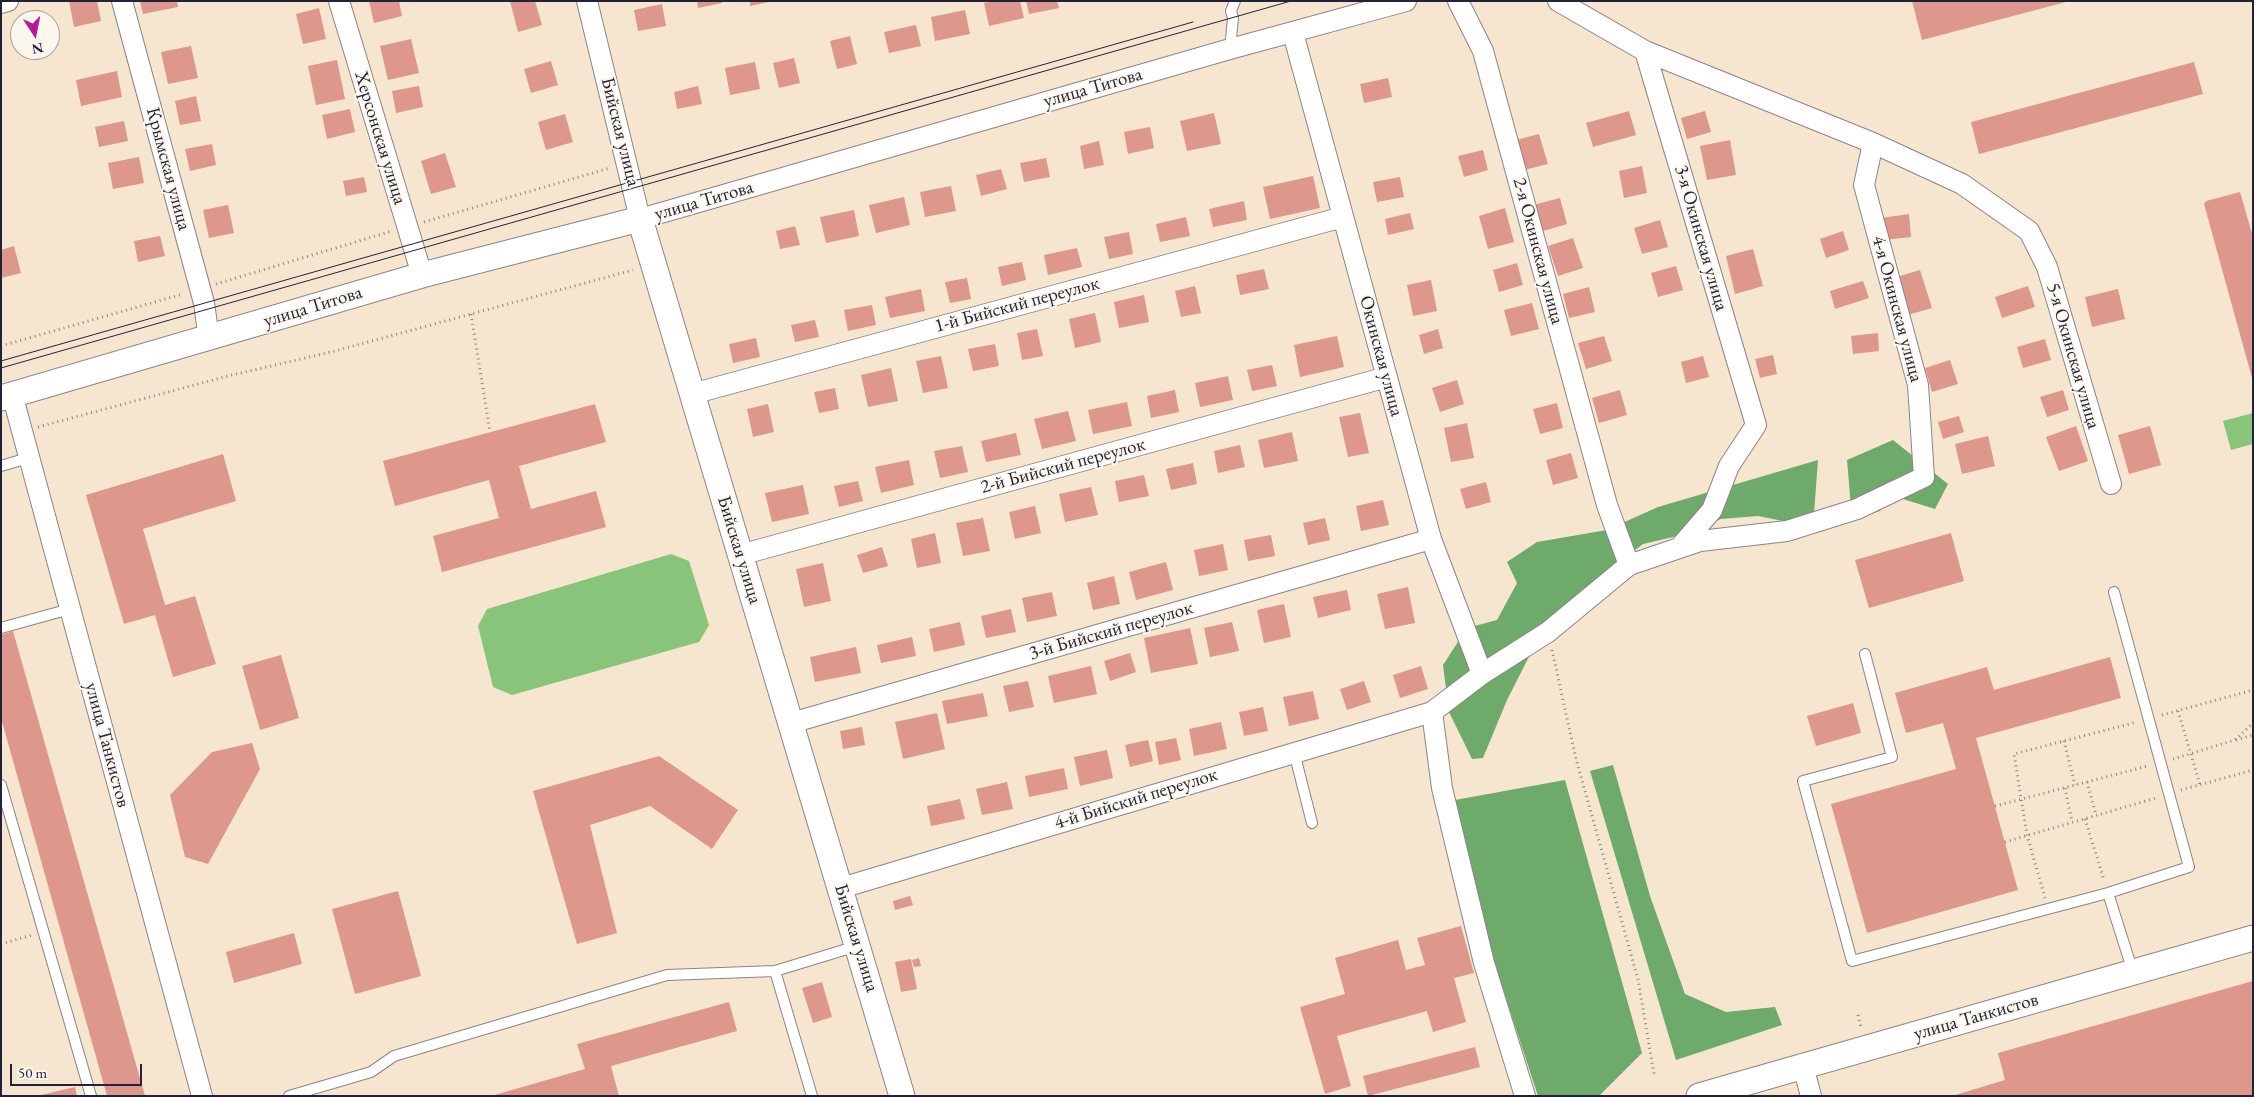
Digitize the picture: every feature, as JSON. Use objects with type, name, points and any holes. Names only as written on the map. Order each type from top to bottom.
[{"type":"street","points":[[1,3],[8,1]]},
{"type":"street","name":"Крымская улица","points":[[122,1],[206,311],[209,338]]},
{"type":"street","name":"Херсонская улица","points":[[339,1],[422,275]]},
{"type":"street","name":"улица Титова","points":[[6,396],[422,275],[640,219],[1230,49],[1406,1]]},
{"type":"street","name":"2-я Окинская улица","points":[[1458,1],[1483,51],[1608,505],[1628,565]]},
{"type":"street","points":[[1558,1],[1645,51],[1874,143]]},
{"type":"street","name":"Бийская улица","points":[[592,2],[640,219],[902,1096]]},
{"type":"street","name":"Окинская улица","points":[[1293,33],[1431,539],[1482,674]]},
{"type":"street","name":"3-я Окинская улица","points":[[1645,51],[1756,425],[1729,466],[1712,510],[1679,548]]},
{"type":"street","name":"5-я Окинская улица","points":[[1874,143],[1962,184],[2030,231],[2047,267],[2111,484]]},
{"type":"street","name":"4-я Окинская улица","points":[[1679,548],[1700,541],[1787,532],[1857,509],[1924,476],[1918,385],[1864,185],[1874,143]]},
{"type":"street","name":"1-й Бийский переулок","points":[[692,394],[1343,217]]},
{"type":"street","name":"2-й Бийский переулок","points":[[740,555],[1387,377]]},
{"type":"street","name":"улица Танкистов","points":[[6,396],[21,432],[202,1096]]},
{"type":"street","name":"3-й Бийский переулок","points":[[791,723],[1431,539]]},
{"type":"street","points":[[1525,1096],[1477,934],[1442,788],[1432,712],[1482,674],[1548,632],[1628,565],[1679,548]]},
{"type":"street","name":"4-й Бийский переулок","points":[[841,888],[1432,712]]},
{"type":"street","name":"улица Танкистов","points":[[1699,1096],[2253,938]]},
{"type":"street","points":[[1803,1066],[1812,1096]]},
{"type":"lane","points":[[1230,49],[1233,18],[1231,11],[1235,1]]},
{"type":"lane","points":[[1,466],[28,458]]},
{"type":"lane","points":[[1865,654],[1892,757],[1803,781],[1852,961],[2108,893],[2189,867],[2114,592]]},
{"type":"lane","points":[[1,628],[70,609]]},
{"type":"lane","points":[[1294,752],[1312,823]]},
{"type":"lane","points":[[1,786],[91,1096]]},
{"type":"lane","points":[[2108,893],[2133,972]]},
{"type":"lane","points":[[289,1096],[371,1072],[394,1056],[667,975],[775,971],[858,946]]},
{"type":"lane","points":[[775,971],[812,1096]]},
{"type":"path","points":[[1,346],[628,163]]},
{"type":"path","points":[[21,432],[228,376],[335,352],[653,264]]},
{"type":"path","points":[[471,314],[490,432]]},
{"type":"path","points":[[1548,632],[1576,758],[1638,979],[1654,1074]]},
{"type":"path","points":[[2049,909],[2027,835],[2014,754],[2253,690]]},
{"type":"path","points":[[2178,711],[2200,785]]},
{"type":"path","points":[[2235,740],[2253,723]]},
{"type":"path","points":[[1995,806],[2161,763],[2253,735]]},
{"type":"path","points":[[2064,741],[2075,785]]},
{"type":"path","points":[[2005,842],[2253,770]]},
{"type":"path","points":[[2087,782],[2096,815]]},
{"type":"path","points":[[2065,788],[2072,822]]},
{"type":"path","points":[[2085,819],[2108,893]]},
{"type":"path","points":[[1,944],[43,932]]},
{"type":"green space","points":[[2253,413],[2253,444],[2231,450],[2223,421]]},
{"type":"green space","points":[[1893,440],[1948,484],[1935,509],[1890,495],[1880,511],[1852,519],[1847,460]]},
{"type":"green space","points":[[1818,460],[1813,527],[1758,516],[1721,519],[1673,537],[1643,544],[1581,591],[1543,629],[1507,700],[1483,758],[1472,759],[1449,712],[1443,665],[1467,628],[1497,620],[1517,583],[1507,562],[1537,542],[1607,530],[1658,507]]},
{"type":"green space","points":[[671,554],[689,561],[709,625],[699,642],[512,695],[493,687],[478,626],[487,609]]},
{"type":"green space","points":[[1613,765],[1650,896],[1685,994],[1726,1012],[1775,1007],[1782,1025],[1676,1060],[1590,771]]},
{"type":"green space","points":[[1565,780],[1642,1053],[1599,1096],[1538,1096],[1485,934],[1455,800]]},
{"type":"building","points":[[69,1],[97,1],[101,21],[74,27]]},
{"type":"building","points":[[140,1],[177,1],[178,7],[143,14]]},
{"type":"building","points":[[369,1],[399,1],[402,16],[374,23]]},
{"type":"building","points":[[510,1],[535,1],[542,25],[518,32]]},
{"type":"building","points":[[697,1],[722,1],[722,3],[698,8]]},
{"type":"building","points":[[750,1],[769,1],[769,2],[750,6]]},
{"type":"building","points":[[1020,1],[1024,18],[989,26],[984,3]]},
{"type":"building","points":[[1026,1],[1057,1],[1059,8],[1029,14]]},
{"type":"building","points":[[1912,1],[2065,1],[2066,2],[1922,40]]},
{"type":"building","points":[[662,4],[666,26],[638,31],[634,10]]},
{"type":"building","points":[[319,8],[326,39],[303,44],[296,14]]},
{"type":"building","points":[[965,10],[970,34],[935,41],[931,17]]},
{"type":"building","points":[[916,25],[921,46],[889,53],[884,32]]},
{"type":"building","points":[[850,36],[857,64],[837,69],[830,41]]},
{"type":"building","points":[[411,39],[419,73],[388,80],[380,46]]},
{"type":"building","points":[[191,46],[198,78],[168,84],[161,52]]},
{"type":"building","points":[[794,58],[800,83],[779,88],[773,63]]},
{"type":"building","points":[[337,60],[345,99],[316,105],[308,66]]},
{"type":"building","points":[[551,61],[558,85],[531,93],[524,69]]},
{"type":"building","points":[[755,62],[760,89],[730,95],[725,68]]},
{"type":"building","points":[[2194,62],[2203,94],[1979,154],[1971,122]]},
{"type":"building","points":[[117,71],[122,97],[81,106],[76,80]]},
{"type":"building","points":[[1388,78],[1392,97],[1364,103],[1360,84]]},
{"type":"building","points":[[419,86],[423,107],[396,113],[392,91]]},
{"type":"building","points":[[698,86],[702,104],[677,109],[674,92]]},
{"type":"building","points":[[196,96],[201,121],[180,125],[175,101]]},
{"type":"building","points":[[350,109],[355,132],[327,139],[322,115]]},
{"type":"building","points":[[1629,111],[1636,135],[1593,147],[1586,123]]},
{"type":"building","points":[[1705,111],[1711,132],[1687,139],[1681,118]]},
{"type":"building","points":[[1214,113],[1221,144],[1187,151],[1180,121]]},
{"type":"building","points":[[565,114],[573,142],[546,150],[538,122]]},
{"type":"building","points":[[124,121],[128,141],[99,147],[95,127]]},
{"type":"building","points":[[1150,127],[1154,148],[1128,154],[1124,132]]},
{"type":"building","points":[[1539,134],[1548,164],[1524,170],[1516,140]]},
{"type":"building","points":[[1730,140],[1736,175],[1707,180],[1700,146]]},
{"type":"building","points":[[1099,141],[1104,165],[1084,169],[1080,146]]},
{"type":"building","points":[[212,144],[216,165],[190,171],[185,149]]},
{"type":"building","points":[[1483,150],[1488,170],[1464,177],[1458,156]]},
{"type":"building","points":[[445,153],[456,187],[431,194],[421,161]]},
{"type":"building","points":[[139,157],[144,183],[113,189],[108,163]]},
{"type":"building","points":[[1046,158],[1050,177],[1024,182],[1020,163]]},
{"type":"building","points":[[1642,166],[1647,193],[1624,198],[1619,171]]},
{"type":"building","points":[[1001,169],[1007,189],[981,196],[976,175]]},
{"type":"building","points":[[1313,176],[1320,208],[1270,219],[1263,187]]},
{"type":"building","points":[[364,177],[367,192],[346,196],[343,181]]},
{"type":"building","points":[[1400,177],[1404,197],[1377,202],[1373,182]]},
{"type":"building","points":[[951,186],[956,211],[925,217],[920,192]]},
{"type":"building","points":[[2240,192],[2253,237],[2252,378],[2204,204],[2206,201]]},
{"type":"building","points":[[904,197],[910,225],[876,233],[869,205]]},
{"type":"building","points":[[1560,198],[1567,224],[1540,232],[1533,205]]},
{"type":"building","points":[[1244,201],[1247,220],[1213,227],[1209,209]]},
{"type":"building","points":[[228,205],[234,233],[209,238],[203,210]]},
{"type":"building","points":[[1505,208],[1514,242],[1488,249],[1479,216]]},
{"type":"building","points":[[854,210],[859,236],[826,243],[820,217]]},
{"type":"building","points":[[1410,213],[1414,229],[1388,235],[1385,219]]},
{"type":"building","points":[[1909,214],[1911,237],[1884,240],[1881,218]]},
{"type":"building","points":[[1186,217],[1190,236],[1160,242],[1156,224]]},
{"type":"building","points":[[1660,220],[1668,247],[1642,254],[1634,228]]},
{"type":"building","points":[[795,226],[800,245],[780,249],[776,231]]},
{"type":"building","points":[[1843,231],[1849,250],[1826,258],[1820,239]]},
{"type":"building","points":[[1129,232],[1133,254],[1109,259],[1104,237]]},
{"type":"building","points":[[160,236],[165,256],[138,262],[134,241]]},
{"type":"building","points":[[1573,238],[1583,268],[1558,276],[1548,246]]},
{"type":"building","points":[[14,246],[21,273],[1,278],[1,250]]},
{"type":"building","points":[[1077,248],[1082,267],[1048,275],[1044,255]]},
{"type":"building","points":[[1753,249],[1763,286],[1735,294],[1726,256]]},
{"type":"building","points":[[1022,262],[1026,280],[1002,286],[998,267]]},
{"type":"building","points":[[1517,263],[1523,285],[1499,292],[1493,270]]},
{"type":"building","points":[[1676,266],[1683,290],[1658,297],[1651,273]]},
{"type":"building","points":[[1264,269],[1269,289],[1240,295],[1236,275]]},
{"type":"building","points":[[1920,270],[1932,308],[1904,316],[1893,278]]},
{"type":"building","points":[[967,278],[971,299],[950,303],[945,282]]},
{"type":"building","points":[[1431,280],[1437,311],[1413,316],[1407,285]]},
{"type":"building","points":[[1863,281],[1869,298],[1835,309],[1830,291]]},
{"type":"building","points":[[1195,286],[1201,313],[1181,317],[1175,291]]},
{"type":"building","points":[[2028,286],[2035,307],[2002,318],[1995,297]]},
{"type":"building","points":[[1589,287],[1595,312],[1569,318],[1563,294]]},
{"type":"building","points":[[921,289],[925,311],[890,318],[885,297]]},
{"type":"building","points":[[2118,289],[2125,319],[2092,327],[2085,297]]},
{"type":"building","points":[[1144,295],[1149,322],[1119,328],[1114,302]]},
{"type":"building","points":[[1532,303],[1539,329],[1511,336],[1504,310]]},
{"type":"building","points":[[872,305],[876,325],[848,331],[844,310]]},
{"type":"building","points":[[1095,313],[1101,342],[1075,348],[1069,319]]},
{"type":"building","points":[[815,320],[819,337],[795,342],[791,325]]},
{"type":"building","points":[[1037,329],[1043,356],[1022,360],[1017,333]]},
{"type":"building","points":[[1438,329],[1443,348],[1424,354],[1419,335]]},
{"type":"building","points":[[1878,333],[1879,351],[1853,354],[1851,336]]},
{"type":"building","points":[[1337,336],[1344,367],[1300,377],[1294,345]]},
{"type":"building","points":[[1604,336],[1612,361],[1586,369],[1578,343]]},
{"type":"building","points":[[756,338],[760,357],[733,363],[729,344]]},
{"type":"building","points":[[2045,339],[2051,360],[2023,368],[2017,347]]},
{"type":"building","points":[[995,344],[999,366],[973,371],[968,349]]},
{"type":"building","points":[[1773,355],[1777,374],[1760,378],[1755,359]]},
{"type":"building","points":[[941,356],[948,388],[923,393],[916,361]]},
{"type":"building","points":[[1703,356],[1709,377],[1686,383],[1681,362]]},
{"type":"building","points":[[1950,360],[1958,384],[1932,392],[1925,368]]},
{"type":"building","points":[[1272,365],[1277,386],[1252,391],[1247,370]]},
{"type":"building","points":[[891,368],[898,401],[868,407],[861,375]]},
{"type":"building","points":[[1228,376],[1233,400],[1200,407],[1195,383]]},
{"type":"building","points":[[1457,380],[1464,404],[1440,412],[1432,388]]},
{"type":"building","points":[[835,388],[839,409],[819,413],[814,392]]},
{"type":"building","points":[[1175,390],[1179,412],[1151,418],[1147,396]]},
{"type":"building","points":[[1620,390],[1627,415],[1599,423],[1592,398]]},
{"type":"building","points":[[2063,390],[2069,410],[2047,417],[2040,397]]},
{"type":"building","points":[[1127,402],[1132,426],[1093,434],[1088,410]]},
{"type":"building","points":[[1557,403],[1563,428],[1540,434],[1533,409]]},
{"type":"building","points":[[595,404],[606,442],[519,466],[531,509],[596,491],[606,527],[442,572],[433,536],[499,518],[489,480],[395,506],[383,461]]},
{"type":"building","points":[[768,404],[774,432],[753,437],[747,409]]},
{"type":"building","points":[[1068,411],[1076,441],[1042,449],[1034,419]]},
{"type":"building","points":[[1360,413],[1369,453],[1348,457],[1339,417]]},
{"type":"building","points":[[1959,416],[1964,432],[1943,439],[1938,422]]},
{"type":"building","points":[[1467,423],[1474,458],[1451,462],[1444,428]]},
{"type":"building","points":[[2076,426],[2088,461],[2059,471],[2046,437]]},
{"type":"building","points":[[2150,426],[2161,465],[2129,474],[2118,435]]},
{"type":"building","points":[[1292,432],[1298,461],[1264,468],[1258,440]]},
{"type":"building","points":[[1016,433],[1021,455],[986,462],[981,441]]},
{"type":"building","points":[[1988,436],[1995,466],[1962,474],[1955,444]]},
{"type":"building","points":[[1240,445],[1245,467],[1218,473],[1214,451]]},
{"type":"building","points":[[962,446],[968,472],[940,478],[934,451]]},
{"type":"building","points":[[1571,453],[1578,478],[1553,485],[1546,460]]},
{"type":"building","points":[[223,454],[236,501],[143,529],[165,605],[195,596],[216,664],[173,677],[155,615],[124,624],[86,495]]},
{"type":"building","points":[[909,460],[914,485],[881,493],[875,467]]},
{"type":"building","points":[[1193,463],[1197,484],[1171,490],[1166,469]]},
{"type":"building","points":[[1144,475],[1149,496],[1119,502],[1115,481]]},
{"type":"building","points":[[858,481],[863,501],[839,507],[834,486]]},
{"type":"building","points":[[1486,482],[1491,502],[1466,509],[1460,489]]},
{"type":"building","points":[[803,485],[809,514],[772,522],[765,493]]},
{"type":"building","points":[[1091,487],[1098,515],[1065,522],[1059,494]]},
{"type":"building","points":[[1383,500],[1389,525],[1361,531],[1356,506]]},
{"type":"building","points":[[1035,506],[1041,533],[1015,539],[1009,512]]},
{"type":"building","points":[[983,518],[990,551],[963,556],[956,523]]},
{"type":"building","points":[[1325,518],[1330,540],[1308,545],[1303,523]]},
{"type":"building","points":[[935,533],[941,563],[917,568],[911,539]]},
{"type":"building","points":[[1951,533],[1964,581],[1869,608],[1855,560]]},
{"type":"building","points":[[1271,535],[1275,556],[1248,561],[1244,540]]},
{"type":"building","points":[[1223,544],[1228,570],[1199,576],[1194,550]]},
{"type":"building","points":[[882,547],[888,566],[863,573],[857,555]]},
{"type":"building","points":[[1166,562],[1173,590],[1136,600],[1129,572]]},
{"type":"building","points":[[823,563],[831,601],[804,607],[796,569]]},
{"type":"building","points":[[1114,576],[1120,604],[1093,610],[1087,583]]},
{"type":"building","points":[[1408,587],[1415,623],[1385,629],[1377,594]]},
{"type":"building","points":[[1347,590],[1351,610],[1318,618],[1313,597]]},
{"type":"building","points":[[1052,592],[1057,616],[1027,622],[1022,598]]},
{"type":"building","points":[[1284,604],[1291,637],[1264,643],[1257,610]]},
{"type":"building","points":[[1011,609],[1016,632],[986,638],[981,616]]},
{"type":"building","points":[[960,622],[965,645],[934,652],[929,629]]},
{"type":"building","points":[[1232,622],[1239,651],[1210,657],[1204,628]]},
{"type":"building","points":[[1190,628],[1198,664],[1151,673],[1144,638]]},
{"type":"building","points":[[13,631],[145,1096],[107,1096],[1,718],[1,635]]},
{"type":"building","points":[[912,637],[916,656],[881,663],[877,645]]},
{"type":"building","points":[[856,647],[861,673],[815,682],[810,657]]},
{"type":"building","points":[[1130,653],[1136,672],[1110,681],[1104,661]]},
{"type":"building","points":[[281,655],[299,718],[260,730],[242,666]]},
{"type":"building","points":[[2110,657],[2121,698],[1976,738],[2018,890],[1867,933],[1831,804],[1956,769],[1943,723],[1906,733],[1895,693],[1987,667],[1994,690]]},
{"type":"building","points":[[1091,666],[1097,694],[1054,703],[1048,676]]},
{"type":"building","points":[[1421,666],[1428,689],[1400,698],[1393,675]]},
{"type":"building","points":[[1028,681],[1034,707],[1009,712],[1003,686]]},
{"type":"building","points":[[1364,681],[1371,702],[1347,710],[1340,689]]},
{"type":"building","points":[[1313,691],[1319,719],[1289,726],[1283,697]]},
{"type":"building","points":[[983,693],[988,716],[947,724],[942,701]]},
{"type":"building","points":[[1853,703],[1861,733],[1816,746],[1807,716]]},
{"type":"building","points":[[1263,707],[1268,731],[1244,736],[1239,712]]},
{"type":"building","points":[[937,713],[945,749],[903,759],[895,722]]},
{"type":"building","points":[[1221,722],[1227,749],[1194,756],[1189,729]]},
{"type":"building","points":[[862,727],[865,745],[843,749],[840,731]]},
{"type":"building","points":[[1176,738],[1181,760],[1159,765],[1155,742]]},
{"type":"building","points":[[1148,740],[1153,761],[1130,767],[1125,745]]},
{"type":"building","points":[[252,743],[260,769],[208,864],[185,857],[170,795],[212,752]]},
{"type":"building","points":[[1107,750],[1113,778],[1080,786],[1074,757]]},
{"type":"building","points":[[659,756],[738,810],[712,849],[650,806],[590,825],[617,933],[577,944],[533,791]]},
{"type":"building","points":[[1064,768],[1068,789],[1029,797],[1025,776]]},
{"type":"building","points":[[1007,782],[1013,809],[982,815],[976,789]]},
{"type":"building","points":[[960,799],[965,819],[931,826],[927,806]]},
{"type":"building","points":[[398,891],[421,976],[355,994],[332,909]]},
{"type":"building","points":[[910,896],[913,905],[895,910],[893,901]]},
{"type":"building","points":[[1461,926],[1474,973],[1454,978],[1466,1022],[1433,1032],[1427,1011],[1337,1036],[1351,1086],[1325,1094],[1300,1007],[1345,994],[1335,958],[1398,940],[1406,970],[1425,965],[1417,938]]},
{"type":"building","points":[[294,933],[302,964],[234,983],[226,952]]},
{"type":"building","points":[[919,958],[921,966],[914,967],[912,960]]},
{"type":"building","points":[[911,959],[917,989],[901,992],[895,962]]},
{"type":"building","points":[[2253,981],[2253,1096],[1952,1096],[2005,1080],[1998,1053]]},
{"type":"building","points":[[822,982],[832,1017],[813,1023],[802,988]]},
{"type":"building","points":[[729,1002],[737,1031],[611,1066],[619,1096],[491,1096],[585,1069],[577,1044]]},
{"type":"building","points":[[1475,1047],[1480,1067],[1368,1096],[1363,1076]]},
{"type":"building","points":[[75,1087],[77,1096],[41,1096],[41,1095]]},
{"type":"tram line","points":[[1,368],[1291,1]]},
{"type":"tram line","points":[[1,361],[1193,22]]}]
